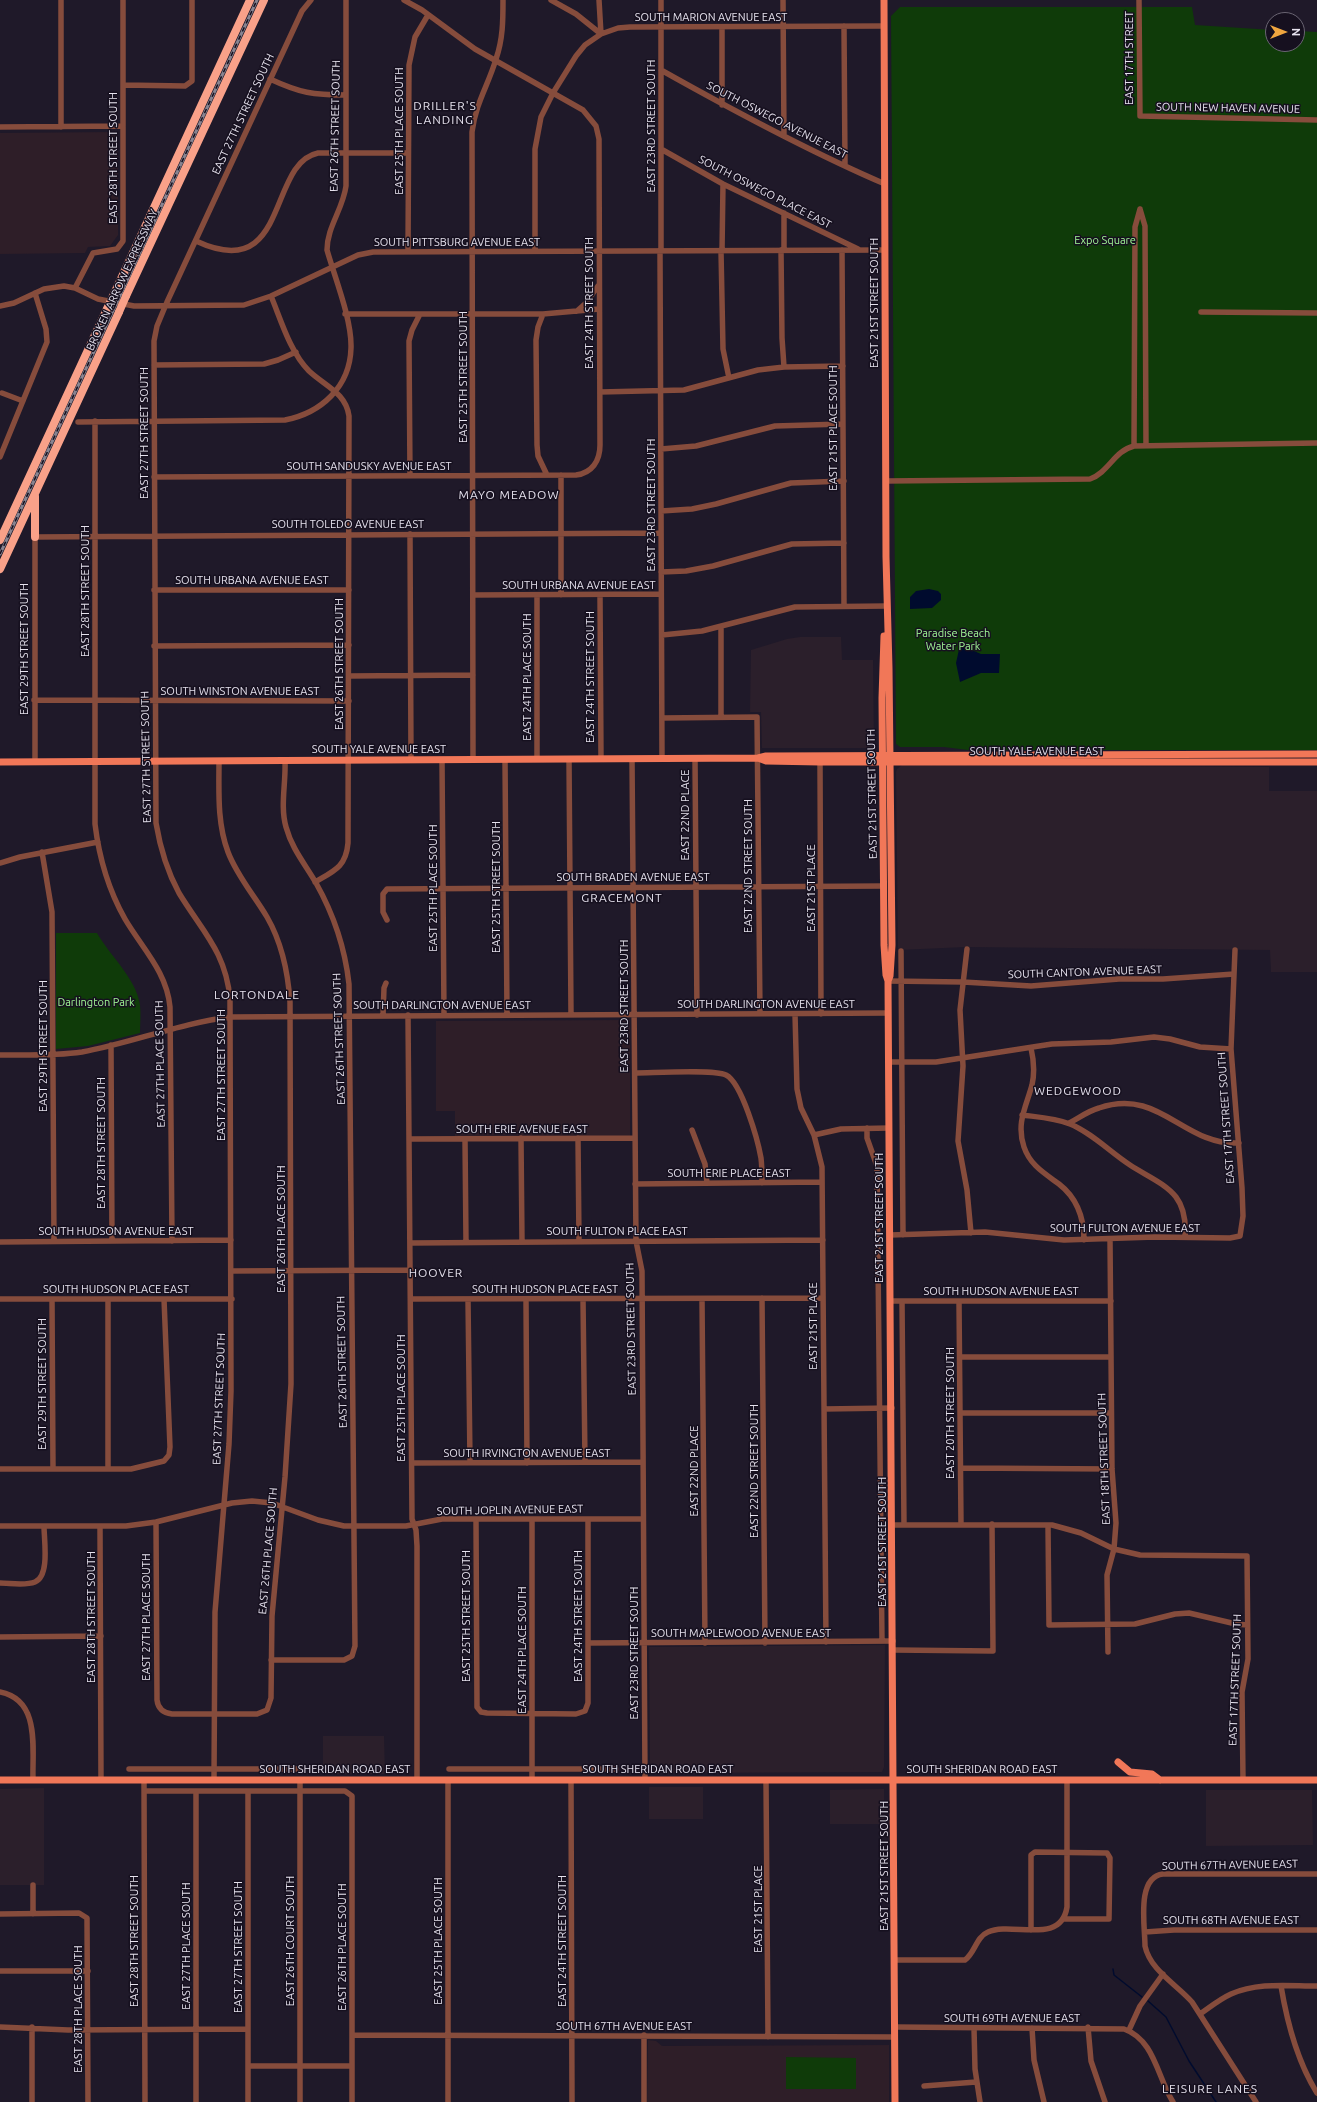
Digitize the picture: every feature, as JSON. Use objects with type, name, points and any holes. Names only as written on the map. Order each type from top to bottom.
[{"type":"highway","name":"BROKEN ARROW EXPRESSWAY","points":[[0,540],[250,0]]},
{"type":"highway","name":"BROKEN ARROW EXPRESSWAY","points":[[0,569],[264,0]]},
{"type":"highway","points":[[35,493],[35,536]]},
{"type":"main road","name":"EAST 21ST STREET SOUTH","points":[[884,0],[887,606],[882,664],[891,882],[888,945]]},
{"type":"main road","name":"SOUTH YALE AVENUE EAST","points":[[758,758],[766,761],[820,762],[886,758],[1042,754],[1142,762],[1317,762]]},
{"type":"main road","points":[[1042,754],[1042,762]]},
{"type":"main road","name":"SOUTH YALE AVENUE EAST","points":[[0,762],[662,759],[758,758],[766,756],[1042,762],[1142,754],[1317,754]]},
{"type":"main road","points":[[1142,754],[1142,762]]},
{"type":"main road","points":[[1198,754],[1198,762]]},
{"type":"main road","points":[[1294,754],[1294,762]]},
{"type":"main road","name":"EAST 21ST STREET SOUTH","points":[[886,758],[884,886],[890,976],[888,981],[888,1014],[893,1525],[895,2102]]},
{"type":"main road","points":[[884,886],[891,882]]},
{"type":"main road","points":[[1118,1762],[1130,1772],[1152,1774],[1160,1780]]},
{"type":"main road","name":"SOUTH SHERIDAN ROAD EAST","points":[[0,1780],[1317,1780]]},
{"type":"street","points":[[61,0],[61,127]]},
{"type":"street","name":"EAST 28TH STREET SOUTH","points":[[75,288],[93,252],[114,250],[122,243],[123,0]]},
{"type":"street","points":[[123,85],[185,86],[192,81],[192,0]]},
{"type":"street","name":"EAST 27TH STREET SOUTH","points":[[214,1780],[215,1612],[230,1417],[232,1299],[229,986],[224,965],[214,946],[180,893],[164,859],[156,823],[154,646],[154,365],[157,326],[165,306],[302,11],[311,0]]},
{"type":"street","name":"EAST 26TH STREET SOUTH","points":[[271,1660],[339,1661],[352,1656],[355,1646],[349,984],[341,940],[329,909],[316,882],[337,869],[345,859],[348,843],[348,410],[342,397],[336,392],[346,373],[350,355],[350,335],[327,250],[327,240],[345,194],[346,0]]},
{"type":"street","points":[[404,0],[428,15],[459,39],[553,93]]},
{"type":"street","name":"EAST 25TH STREET SOUTH","points":[[473,760],[473,122],[479,100],[496,61],[503,25],[503,0]]},
{"type":"street","points":[[551,0],[576,14],[601,34]]},
{"type":"street","points":[[599,0],[601,34]]},
{"type":"street","name":"EAST 23RD STREET SOUTH","points":[[661,0],[662,759]]},
{"type":"street","points":[[783,0],[784,136]]},
{"type":"street","name":"EAST 17TH STREET","points":[[1139,0],[1140,116]]},
{"type":"street","name":"EAST 25TH PLACE SOUTH","points":[[408,252],[408,80],[410,58],[415,37],[428,15]]},
{"type":"street","points":[[844,26],[844,165]]},
{"type":"street","name":"SOUTH MARION AVENUE EAST","points":[[601,34],[626,27],[884,26]]},
{"type":"street","points":[[722,27],[722,105]]},
{"type":"street","points":[[535,252],[536,137],[541,117],[553,93],[581,49],[601,34]]},
{"type":"street","name":"SOUTH OSWEGO AVENUE EAST","points":[[661,70],[722,105],[885,184]]},
{"type":"street","points":[[270,79],[294,90],[310,94],[346,95]]},
{"type":"street","name":"EAST 24TH STREET SOUTH","points":[[553,93],[583,110],[596,126],[599,139],[600,453],[596,463],[583,474]]},
{"type":"street","name":"SOUTH NEW HAVEN AVENUE","points":[[1140,116],[1317,120]]},
{"type":"street","points":[[0,127],[123,126]]},
{"type":"street","name":"SOUTH OSWEGO PLACE EAST","points":[[661,149],[723,184],[860,250]]},
{"type":"street","points":[[196,241],[211,248],[226,250],[240,249],[255,242],[267,229],[301,162],[314,154],[408,153]]},
{"type":"street","points":[[723,184],[723,349],[729,378]]},
{"type":"street","points":[[1134,446],[1135,227],[1140,209],[1145,226],[1146,446]]},
{"type":"street","points":[[784,213],[782,250],[782,338],[784,367]]},
{"type":"street","name":"EAST 21ST PLACE SOUTH","points":[[842,250],[844,606]]},
{"type":"street","name":"SOUTH PITTSBURG AVENUE EAST","points":[[0,306],[14,303],[52,287],[75,288],[98,299],[134,306],[244,305],[271,296],[332,267],[367,253],[885,250]]},
{"type":"street","points":[[577,311],[591,298],[599,284]]},
{"type":"street","points":[[0,457],[47,342],[46,329],[35,293]]},
{"type":"street","points":[[78,422],[285,420],[306,415],[316,410],[336,392],[308,369],[296,352],[271,296]]},
{"type":"street","points":[[345,314],[543,314],[599,309]]},
{"type":"street","points":[[1201,312],[1317,313]]},
{"type":"street","points":[[410,476],[409,341],[420,314]]},
{"type":"street","points":[[543,314],[536,340],[537,444],[538,456],[546,475]]},
{"type":"street","points":[[154,365],[264,364],[296,352]]},
{"type":"street","points":[[600,392],[684,390],[758,370],[784,367],[843,366]]},
{"type":"street","points":[[2,394],[23,401]]},
{"type":"street","name":"EAST 28TH STREET SOUTH","points":[[94,421],[94,762]]},
{"type":"street","points":[[661,449],[696,446],[775,426],[843,424]]},
{"type":"street","points":[[886,481],[1090,479],[1103,472],[1117,455],[1127,448],[1134,446],[1317,443]]},
{"type":"street","name":"SOUTH SANDUSKY AVENUE EAST","points":[[154,477],[473,476],[583,474]]},
{"type":"street","points":[[560,475],[561,595]]},
{"type":"street","points":[[661,511],[692,509],[716,504],[791,483],[844,481]]},
{"type":"street","name":"SOUTH TOLEDO AVENUE EAST","points":[[35,536],[95,537],[349,534],[661,533]]},
{"type":"street","points":[[410,534],[411,760]]},
{"type":"street","name":"EAST 29TH STREET SOUTH","points":[[35,536],[35,762]]},
{"type":"street","name":"SOUTH URBANA AVENUE EAST","points":[[661,572],[686,571],[713,566],[792,544],[844,543]]},
{"type":"street","name":"SOUTH URBANA AVENUE EAST","points":[[154,590],[349,590]]},
{"type":"street","name":"SOUTH URBANA AVENUE EAST","points":[[473,595],[662,594]]},
{"type":"street","name":"EAST 24TH PLACE SOUTH","points":[[537,595],[537,759]]},
{"type":"street","name":"EAST 24TH STREET SOUTH","points":[[600,595],[600,759]]},
{"type":"street","points":[[662,635],[696,632],[721,627],[780,609],[804,606],[887,606]]},
{"type":"street","points":[[662,718],[721,718],[721,627]]},
{"type":"street","points":[[154,646],[349,645]]},
{"type":"street","points":[[349,676],[473,675]]},
{"type":"street","name":"SOUTH WINSTON AVENUE EAST","points":[[34,700],[349,701]]},
{"type":"street","name":"EAST 22ND STREET SOUTH","points":[[721,718],[757,717],[760,1014]]},
{"type":"street","name":"EAST 22ND PLACE","points":[[695,758],[697,1014]]},
{"type":"street","name":"EAST 25TH STREET SOUTH","points":[[506,759],[507,1015]]},
{"type":"street","points":[[569,759],[571,1015]]},
{"type":"street","name":"EAST 23RD STREET SOUTH","points":[[632,759],[636,1241],[641,1264],[642,1299],[645,1780]]},
{"type":"street","name":"EAST 25TH PLACE SOUTH","points":[[442,760],[444,1015]]},
{"type":"street","name":"EAST 26TH PLACE SOUTH","points":[[214,1714],[257,1714],[267,1710],[271,1698],[272,1616],[291,1384],[290,1016],[288,977],[278,940],[266,916],[239,875],[224,840],[219,812],[219,761]]},
{"type":"street","points":[[285,761],[283,807],[286,827],[294,848],[316,882]]},
{"type":"street","name":"EAST 27TH PLACE SOUTH","points":[[94,762],[95,814],[98,842],[105,872],[118,906],[165,980],[169,996],[172,1241]]},
{"type":"street","name":"EAST 21ST PLACE","points":[[820,762],[821,1014]]},
{"type":"street","points":[[0,863],[9,859],[98,842]]},
{"type":"street","name":"EAST 29TH STREET SOUTH","points":[[42,852],[52,912],[54,1241]]},
{"type":"street","name":"SOUTH BRADEN AVENUE EAST","points":[[387,920],[383,912],[384,891],[387,889],[884,886]]},
{"type":"street","points":[[967,949],[960,1010],[963,1059],[958,1141],[967,1190],[971,1233]]},
{"type":"street","name":"EAST 17TH STREET SOUTH","points":[[1235,950],[1231,1049],[1239,1143],[1243,1216],[1240,1236]]},
{"type":"street","points":[[901,951],[903,1235]]},
{"type":"street","name":"SOUTH CANTON AVENUE EAST","points":[[888,981],[963,982],[1031,986],[1119,979],[1163,979],[1234,974]]},
{"type":"street","points":[[383,1016],[384,988],[386,983]]},
{"type":"street","name":"EAST 21ST PLACE","points":[[795,1014],[797,1089],[801,1108],[814,1135],[822,1167],[826,1642]]},
{"type":"street","name":"SOUTH DARLINGTON AVENUE EAST","points":[[0,1055],[53,1055],[82,1052],[170,1029],[230,1017],[888,1014]]},
{"type":"street","name":"EAST 25TH PLACE SOUTH","points":[[408,1015],[412,1519],[418,1546],[416,1780]]},
{"type":"street","points":[[889,1062],[936,1062],[1052,1044],[1111,1042],[1154,1037],[1170,1039],[1200,1047],[1231,1049]]},
{"type":"street","name":"EAST 28TH STREET SOUTH","points":[[111,1045],[112,1241]]},
{"type":"street","points":[[1031,1048],[1034,1059],[1033,1078],[1022,1115],[1020,1132],[1026,1153],[1041,1171],[1059,1184],[1074,1199],[1082,1218],[1084,1240]]},
{"type":"street","points":[[635,1073],[717,1072],[733,1079],[739,1090],[757,1140],[761,1157],[762,1183]]},
{"type":"street","points":[[1069,1123],[1098,1108],[1120,1104],[1134,1104],[1160,1112],[1204,1138],[1231,1144],[1239,1143]]},
{"type":"street","points":[[1022,1115],[1069,1123],[1089,1135],[1130,1165],[1164,1186],[1176,1197],[1185,1217],[1185,1237]]},
{"type":"street","name":"EAST 21ST STREET SOUTH","points":[[867,1128],[867,1138],[877,1166],[882,1641]]},
{"type":"street","points":[[814,1135],[841,1129],[889,1128]]},
{"type":"street","points":[[692,1130],[705,1164],[707,1183]]},
{"type":"street","points":[[521,1138],[522,1242]]},
{"type":"street","points":[[578,1138],[579,1242]]},
{"type":"street","name":"SOUTH ERIE AVENUE EAST","points":[[409,1139],[635,1138]]},
{"type":"street","points":[[465,1139],[466,1242]]},
{"type":"street","name":"SOUTH ERIE PLACE EAST","points":[[635,1184],[822,1182]]},
{"type":"street","name":"SOUTH FULTON AVENUE EAST","points":[[890,1235],[1000,1233],[1064,1240],[1185,1237],[1230,1238],[1240,1236]]},
{"type":"street","name":"EAST 18TH STREET SOUTH","points":[[1108,1652],[1107,1575],[1114,1549],[1116,1523],[1112,1468],[1110,1239]]},
{"type":"street","name":"SOUTH HUDSON AVENUE EAST","points":[[0,1242],[231,1240]]},
{"type":"street","name":"SOUTH FULTON PLACE EAST","points":[[410,1243],[823,1240]]},
{"type":"street","points":[[231,1271],[411,1270]]},
{"type":"street","name":"EAST 22ND STREET SOUTH","points":[[762,1298],[765,1642]]},
{"type":"street","name":"SOUTH HUDSON PLACE EAST","points":[[411,1299],[823,1298]]},
{"type":"street","name":"EAST 29TH STREET SOUTH","points":[[52,1299],[53,1469]]},
{"type":"street","points":[[108,1299],[108,1469]]},
{"type":"street","points":[[0,1469],[108,1469],[143,1467],[160,1463],[167,1457],[170,1447],[164,1299]]},
{"type":"street","name":"SOUTH HUDSON PLACE EAST","points":[[0,1300],[232,1299]]},
{"type":"street","points":[[468,1299],[470,1462]]},
{"type":"street","points":[[526,1299],[527,1463]]},
{"type":"street","points":[[583,1299],[585,1462]]},
{"type":"street","name":"EAST 22ND PLACE","points":[[702,1299],[705,1643]]},
{"type":"street","name":"EAST 20TH STREET SOUTH","points":[[959,1300],[961,1525]]},
{"type":"street","name":"SOUTH HUDSON AVENUE EAST","points":[[891,1301],[1111,1301]]},
{"type":"street","name":"EAST 21ST STREET SOUTH","points":[[902,1301],[904,1525]]},
{"type":"street","points":[[960,1357],[1111,1357]]},
{"type":"street","points":[[824,1409],[892,1408]]},
{"type":"street","points":[[960,1413],[1112,1413]]},
{"type":"street","name":"SOUTH IRVINGTON AVENUE EAST","points":[[412,1463],[643,1462]]},
{"type":"street","points":[[961,1468],[1112,1468]]},
{"type":"street","name":"SOUTH JOPLIN AVENUE EAST","points":[[0,1526],[126,1526],[156,1522],[252,1501],[272,1503],[334,1525],[355,1526],[414,1525],[442,1520],[643,1519]]},
{"type":"street","name":"EAST 25TH STREET SOUTH","points":[[476,1520],[476,1701],[479,1710],[487,1713],[532,1714]]},
{"type":"street","name":"EAST 24TH PLACE SOUTH","points":[[532,1520],[532,1780]]},
{"type":"street","name":"EAST 24TH STREET SOUTH","points":[[532,1714],[576,1714],[585,1711],[588,1703],[588,1520]]},
{"type":"street","name":"EAST 27TH PLACE SOUTH","points":[[156,1522],[157,1700],[162,1710],[172,1714],[214,1714]]},
{"type":"street","points":[[893,1650],[993,1651],[992,1524]]},
{"type":"street","points":[[893,1525],[1048,1525],[1064,1527],[1081,1533],[1114,1549]]},
{"type":"street","points":[[1048,1525],[1049,1625],[1135,1624],[1175,1614],[1189,1613],[1236,1624],[1247,1624]]},
{"type":"street","points":[[0,1583],[30,1583],[39,1579],[44,1569],[44,1526]]},
{"type":"street","name":"EAST 28TH STREET SOUTH","points":[[100,1526],[101,1780]]},
{"type":"street","name":"EAST 17TH STREET SOUTH","points":[[1114,1549],[1150,1556],[1247,1556],[1248,1659],[1242,1692],[1243,1780]]},
{"type":"street","points":[[0,1637],[101,1636]]},
{"type":"street","name":"SOUTH MAPLEWOOD AVENUE EAST","points":[[588,1643],[893,1641]]},
{"type":"street","points":[[0,1692],[13,1697],[24,1707],[31,1720],[32,1780]]},
{"type":"street","name":"SOUTH SHERIDAN ROAD EAST","points":[[129,1769],[299,1769]]},
{"type":"street","name":"SOUTH SHERIDAN ROAD EAST","points":[[449,1769],[616,1769]]},
{"type":"street","name":"EAST 26TH COURT SOUTH","points":[[300,1780],[300,2102]]},
{"type":"street","name":"EAST 25TH PLACE SOUTH","points":[[448,1780],[448,2102]]},
{"type":"street","name":"EAST 24TH STREET SOUTH","points":[[571,1780],[572,2102]]},
{"type":"street","name":"EAST 21ST PLACE","points":[[766,1780],[768,2037]]},
{"type":"street","points":[[895,1960],[965,1960],[968,1958],[985,1933],[998,1930],[1049,1929],[1060,1924],[1064,1919],[1067,1907],[1067,1780]]},
{"type":"street","name":"EAST 28TH STREET SOUTH","points":[[144,1781],[145,2102]]},
{"type":"street","name":"SOUTH SHERIDAN ROAD EAST","points":[[144,1791],[350,1792]]},
{"type":"street","name":"EAST 27TH PLACE SOUTH","points":[[196,1791],[196,2102]]},
{"type":"street","name":"EAST 27TH STREET SOUTH","points":[[248,1791],[248,2102]]},
{"type":"street","name":"EAST 26TH PLACE SOUTH","points":[[350,1792],[353,1798],[352,2102]]},
{"type":"street","points":[[1030,1930],[1030,1855],[1035,1852],[1107,1853],[1109,1855],[1111,1917],[1108,1920],[1064,1919]]},
{"type":"street","name":"SOUTH 67TH AVENUE EAST","points":[[1145,1932],[1145,1894],[1147,1885],[1153,1877],[1163,1874],[1317,1874]]},
{"type":"street","points":[[0,1914],[33,1914],[33,1885]]},
{"type":"street","name":"EAST 28TH PLACE SOUTH","points":[[33,1914],[79,1914],[86,1916],[88,1922],[88,2102]]},
{"type":"street","name":"SOUTH 68TH AVENUE EAST","points":[[1145,1932],[1317,1930]]},
{"type":"street","points":[[1145,1932],[1146,1954],[1155,1968],[1181,1990],[1200,2014],[1256,2102]]},
{"type":"street","points":[[0,1971],[88,1971]]},
{"type":"street","points":[[1163,1974],[1140,2006],[1129,2030],[1141,2038],[1148,2046],[1163,2084],[1173,2102]]},
{"type":"street","points":[[1200,2014],[1222,1999],[1240,1991],[1260,1986],[1317,1986]]},
{"type":"street","points":[[1281,1986],[1284,2005],[1302,2064],[1317,2093]]},
{"type":"street","points":[[0,2028],[32,2027],[88,2030],[248,2029]]},
{"type":"street","points":[[32,2027],[32,2102]]},
{"type":"street","name":"SOUTH 69TH AVENUE EAST","points":[[895,2028],[1115,2028],[1129,2030]]},
{"type":"street","points":[[974,2028],[976,2082],[980,2102]]},
{"type":"street","points":[[1032,2028],[1034,2060],[1044,2102]]},
{"type":"street","points":[[1088,2028],[1091,2061],[1105,2102]]},
{"type":"street","name":"SOUTH 67TH AVENUE EAST","points":[[352,2035],[696,2035],[708,2038],[895,2037]]},
{"type":"street","points":[[644,2035],[644,2102]]},
{"type":"street","points":[[248,2066],[352,2066]]},
{"type":"street","points":[[924,2086],[976,2082]]},
{"type":"shaded area","points":[[118,132],[118,235],[110,246],[88,247],[85,253],[0,254],[0,133]]},
{"type":"shaded area","points":[[800,637],[841,637],[842,660],[873,660],[874,748],[762,748],[761,712],[750,712],[751,650],[787,639]]},
{"type":"shaded area","points":[[902,765],[1269,767],[1269,791],[1317,791],[1317,972],[1271,972],[1270,950],[966,947],[898,950],[896,772]]},
{"type":"shaded area","points":[[630,1020],[630,1136],[455,1136],[455,1111],[436,1111],[436,1021]]},
{"type":"shaded area","points":[[885,1645],[884,1767],[882,1772],[650,1773],[649,1647]]},
{"type":"shaded area","points":[[323,1736],[384,1736],[385,1774],[323,1774]]},
{"type":"shaded area","points":[[649,1787],[703,1787],[703,1819],[649,1819]]},
{"type":"shaded area","points":[[44,1788],[44,1885],[0,1885],[0,1789]]},
{"type":"shaded area","points":[[884,1789],[884,1824],[830,1824],[830,1790]]},
{"type":"shaded area","points":[[1206,1790],[1312,1790],[1313,1845],[1206,1846]]},
{"type":"shaded area","points":[[648,2040],[656,2041],[662,2046],[889,2045],[889,2102],[647,2102]]},
{"type":"green space","name":"Expo Square","points":[[900,7],[1192,7],[1195,25],[1265,29],[1265,52],[1305,52],[1305,31],[1317,32],[1317,750],[968,750],[944,747],[900,747],[896,744],[891,16]]},
{"type":"green space","name":"Darlington Park","points":[[56,933],[97,933],[102,942],[128,976],[138,995],[140,1005],[140,1033],[88,1046],[56,1049]]},
{"type":"green space","points":[[786,2057],[856,2058],[856,2089],[786,2089]]},
{"type":"water","points":[[929,589],[938,591],[941,594],[941,600],[932,608],[910,609],[910,597],[916,591]]},
{"type":"water","points":[[960,645],[981,654],[1000,654],[999,673],[981,673],[960,682],[956,663]]},
{"type":"waterway","points":[[1113,1969],[1114,1975],[1142,1997]]},
{"type":"waterway","points":[[1148,2001],[1166,2017],[1189,2061],[1216,2102]]},
{"type":"railway","points":[[0,554],[257,0]]},
{"type":"district","name":"DRILLER'S LANDING","points":[[445,113]]},
{"type":"district","name":"MAYO MEADOW","points":[[509,495]]},
{"type":"district","name":"GRACEMONT","points":[[622,898]]},
{"type":"district","name":"LORTONDALE","points":[[257,995]]},
{"type":"district","name":"WEDGEWOOD","points":[[1078,1091]]},
{"type":"district","name":"HOOVER","points":[[436,1273]]},
{"type":"district","name":"LEISURE LANES","points":[[1210,2089]]},
{"type":"park label","name":"Paradise Beach Water Park","points":[[953,639]]}]
